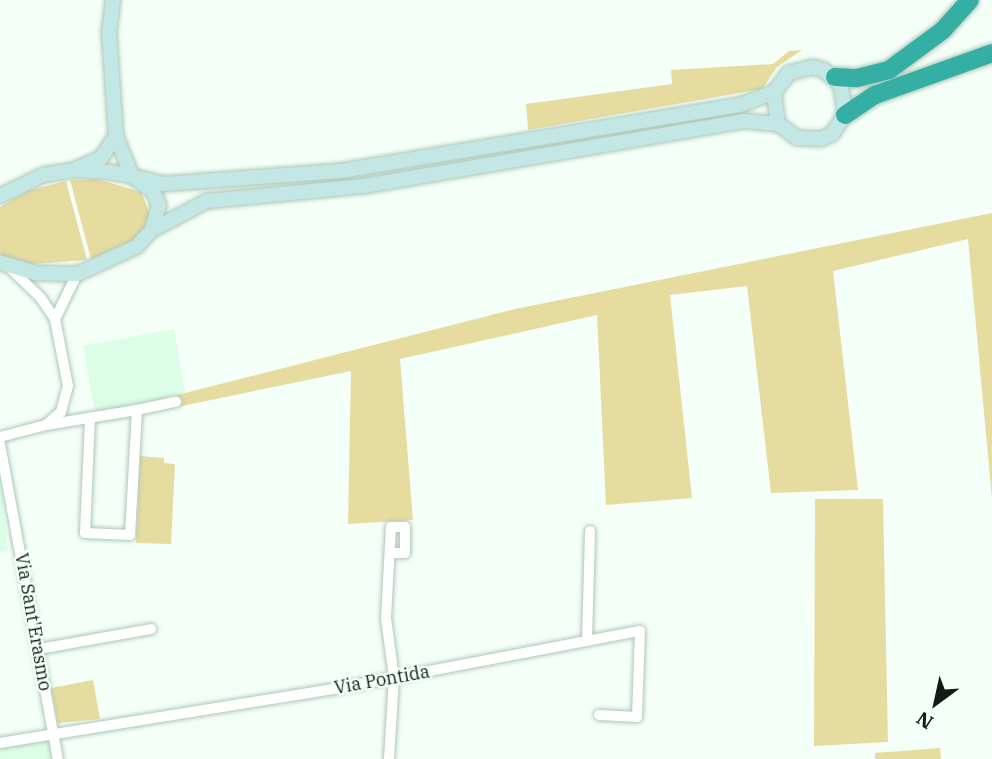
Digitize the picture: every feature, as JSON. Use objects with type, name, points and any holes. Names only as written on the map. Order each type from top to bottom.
[{"type":"highway","points":[[835,77],[857,78],[889,70],[926,45],[970,0]]},
{"type":"highway","points":[[845,116],[875,95],[992,53]]},
{"type":"street","points":[[113,0],[109,31],[116,136],[132,176],[156,196],[158,218],[152,230]]},
{"type":"street","points":[[66,171],[132,176],[180,186],[341,171],[740,105],[774,92],[789,73],[800,68],[824,70],[835,77],[845,94],[845,116],[832,134],[809,141],[786,133],[778,124],[774,92]]},
{"type":"street","points":[[3,264],[80,273],[126,254],[152,230],[207,201],[364,186],[744,121],[778,124]]},
{"type":"street","points":[[0,196],[101,158],[116,136]]},
{"type":"street","points":[[3,264],[41,298],[55,319],[68,386],[61,412],[46,425]]},
{"type":"street","points":[[55,319],[80,273]]},
{"type":"street","points":[[0,437],[46,425],[90,420],[176,402]]},
{"type":"street","points":[[90,420],[85,533],[130,535],[137,410]]},
{"type":"street","name":"Via Sant'Erasmo","points":[[0,444],[58,759]]},
{"type":"street","points":[[587,640],[590,531]]},
{"type":"street","points":[[389,759],[394,678],[386,618],[390,552]]},
{"type":"street","points":[[39,649],[151,629]]},
{"type":"street","name":"Via Pontida","points":[[0,743],[394,678],[640,631],[637,717],[599,715]]},
{"type":"shaded area","points":[[802,50],[777,67],[762,89],[528,130],[526,104],[672,84],[671,70],[773,64],[789,51]]},
{"type":"shaded area","points":[[97,179],[141,192],[150,214],[146,227],[132,241],[91,259],[70,180]]},
{"type":"shaded area","points":[[66,181],[87,260],[32,264],[0,255],[0,207],[27,191]]},
{"type":"shaded area","points":[[992,213],[992,499],[968,239],[833,271],[858,490],[771,493],[747,286],[670,295],[692,498],[606,505],[597,315],[400,359],[413,520],[348,524],[351,371],[177,407],[177,395],[515,309]]},
{"type":"shaded area","points":[[174,329],[185,393],[95,413],[83,346]]},
{"type":"shaded area","points":[[140,456],[164,458],[164,463],[175,464],[171,544],[136,543]]},
{"type":"shaded area","points":[[0,473],[8,551],[0,552]]},
{"type":"shaded area","points":[[815,499],[883,499],[888,742],[814,746]]},
{"type":"shaded area","points":[[93,680],[100,719],[58,723],[51,688]]},
{"type":"shaded area","points":[[50,736],[55,759],[0,759],[0,745]]},
{"type":"shaded area","points":[[940,748],[941,759],[875,759],[875,753]]}]
